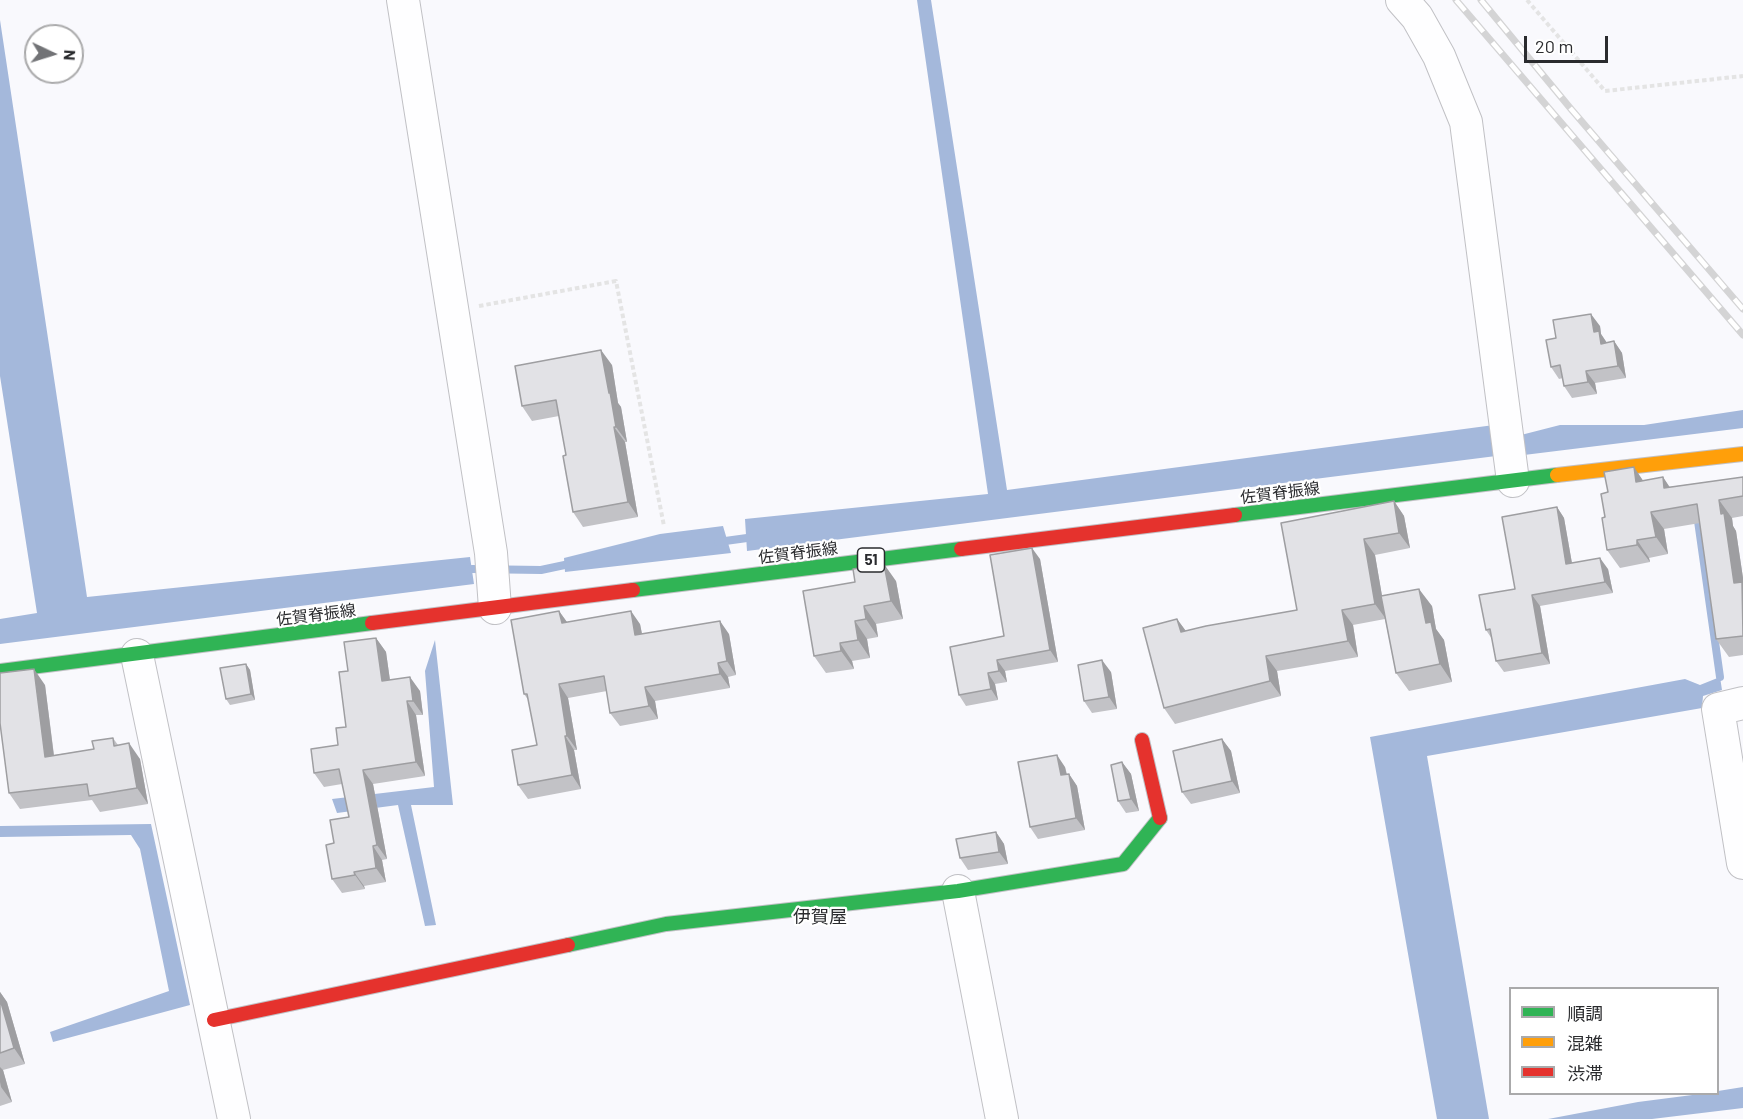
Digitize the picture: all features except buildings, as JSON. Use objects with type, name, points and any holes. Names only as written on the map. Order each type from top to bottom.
[{"type":"main road","name":"佐賀脊振線","points":[[0,671],[137,655],[494,599],[1743,454]]},
{"type":"main road","points":[[214,1020],[666,924],[958,891],[1123,864],[1160,818],[1142,740]]},
{"type":"street","points":[[403,0],[491,553],[494,599]]},
{"type":"street","points":[[1402,0],[1417,17],[1440,56],[1466,122],[1513,481]]},
{"type":"street","points":[[137,655],[234,1119]]},
{"type":"street","points":[[1743,703],[1718,709],[1743,863]]},
{"type":"street","points":[[958,891],[1002,1119]]},
{"type":"path","points":[[1527,0],[1605,91],[1743,76]]},
{"type":"path","points":[[452,311],[616,281],[663,526]]},
{"type":"water","points":[[917,0],[931,0],[1007,490],[1494,425],[1496,456],[747,551],[745,519],[988,494]]},
{"type":"water","points":[[0,20],[87,597],[470,557],[474,584],[0,644],[0,619],[37,613],[0,376]]},
{"type":"water","points":[[1743,410],[1743,428],[1524,455],[1521,435],[1560,425],[1644,425]]},
{"type":"water","points":[[723,526],[731,553],[565,572],[564,558],[660,534]]},
{"type":"water","points":[[435,640],[453,805],[411,805],[436,925],[425,926],[398,805],[337,813],[332,799],[434,787],[425,671]]},
{"type":"water","points":[[1720,677],[1722,690],[1703,696],[1702,708],[1427,756],[1489,1119],[1437,1119],[1370,737],[1685,679],[1700,685]]},
{"type":"water","points":[[151,824],[190,1005],[53,1042],[50,1032],[169,991],[140,849],[131,835],[0,837],[0,826]]},
{"type":"water","points":[[1743,1087],[1743,1108],[1652,1119],[1548,1119],[1638,1102],[1692,1095],[1719,1095],[1719,1091]]},
{"type":"waterway","points":[[1697,514],[1720,677]]},
{"type":"waterway","points":[[718,542],[747,538]]},
{"type":"waterway","points":[[472,569],[541,570],[574,563]]},
{"type":"railway","points":[[1456,0],[1743,335]]},
{"type":"railway","points":[[1481,0],[1571,109],[1743,309]]},
{"type":"traffic: fast","points":[[1235,515],[1557,475]]},
{"type":"traffic: fast","points":[[633,590],[961,549]]},
{"type":"traffic: fast","points":[[0,671],[372,623]]},
{"type":"traffic: fast","points":[[568,945],[666,924],[958,891],[1123,864],[1160,818]]},
{"type":"traffic: slow","points":[[1557,475],[1743,454]]},
{"type":"traffic: jam","points":[[961,549],[1235,515]]},
{"type":"traffic: jam","points":[[372,623],[633,590]]},
{"type":"traffic: jam","points":[[1142,740],[1160,818]]},
{"type":"traffic: jam","points":[[214,1020],[568,945]]},
{"type":"district","name":"伊賀屋","points":[[820,917]]}]
